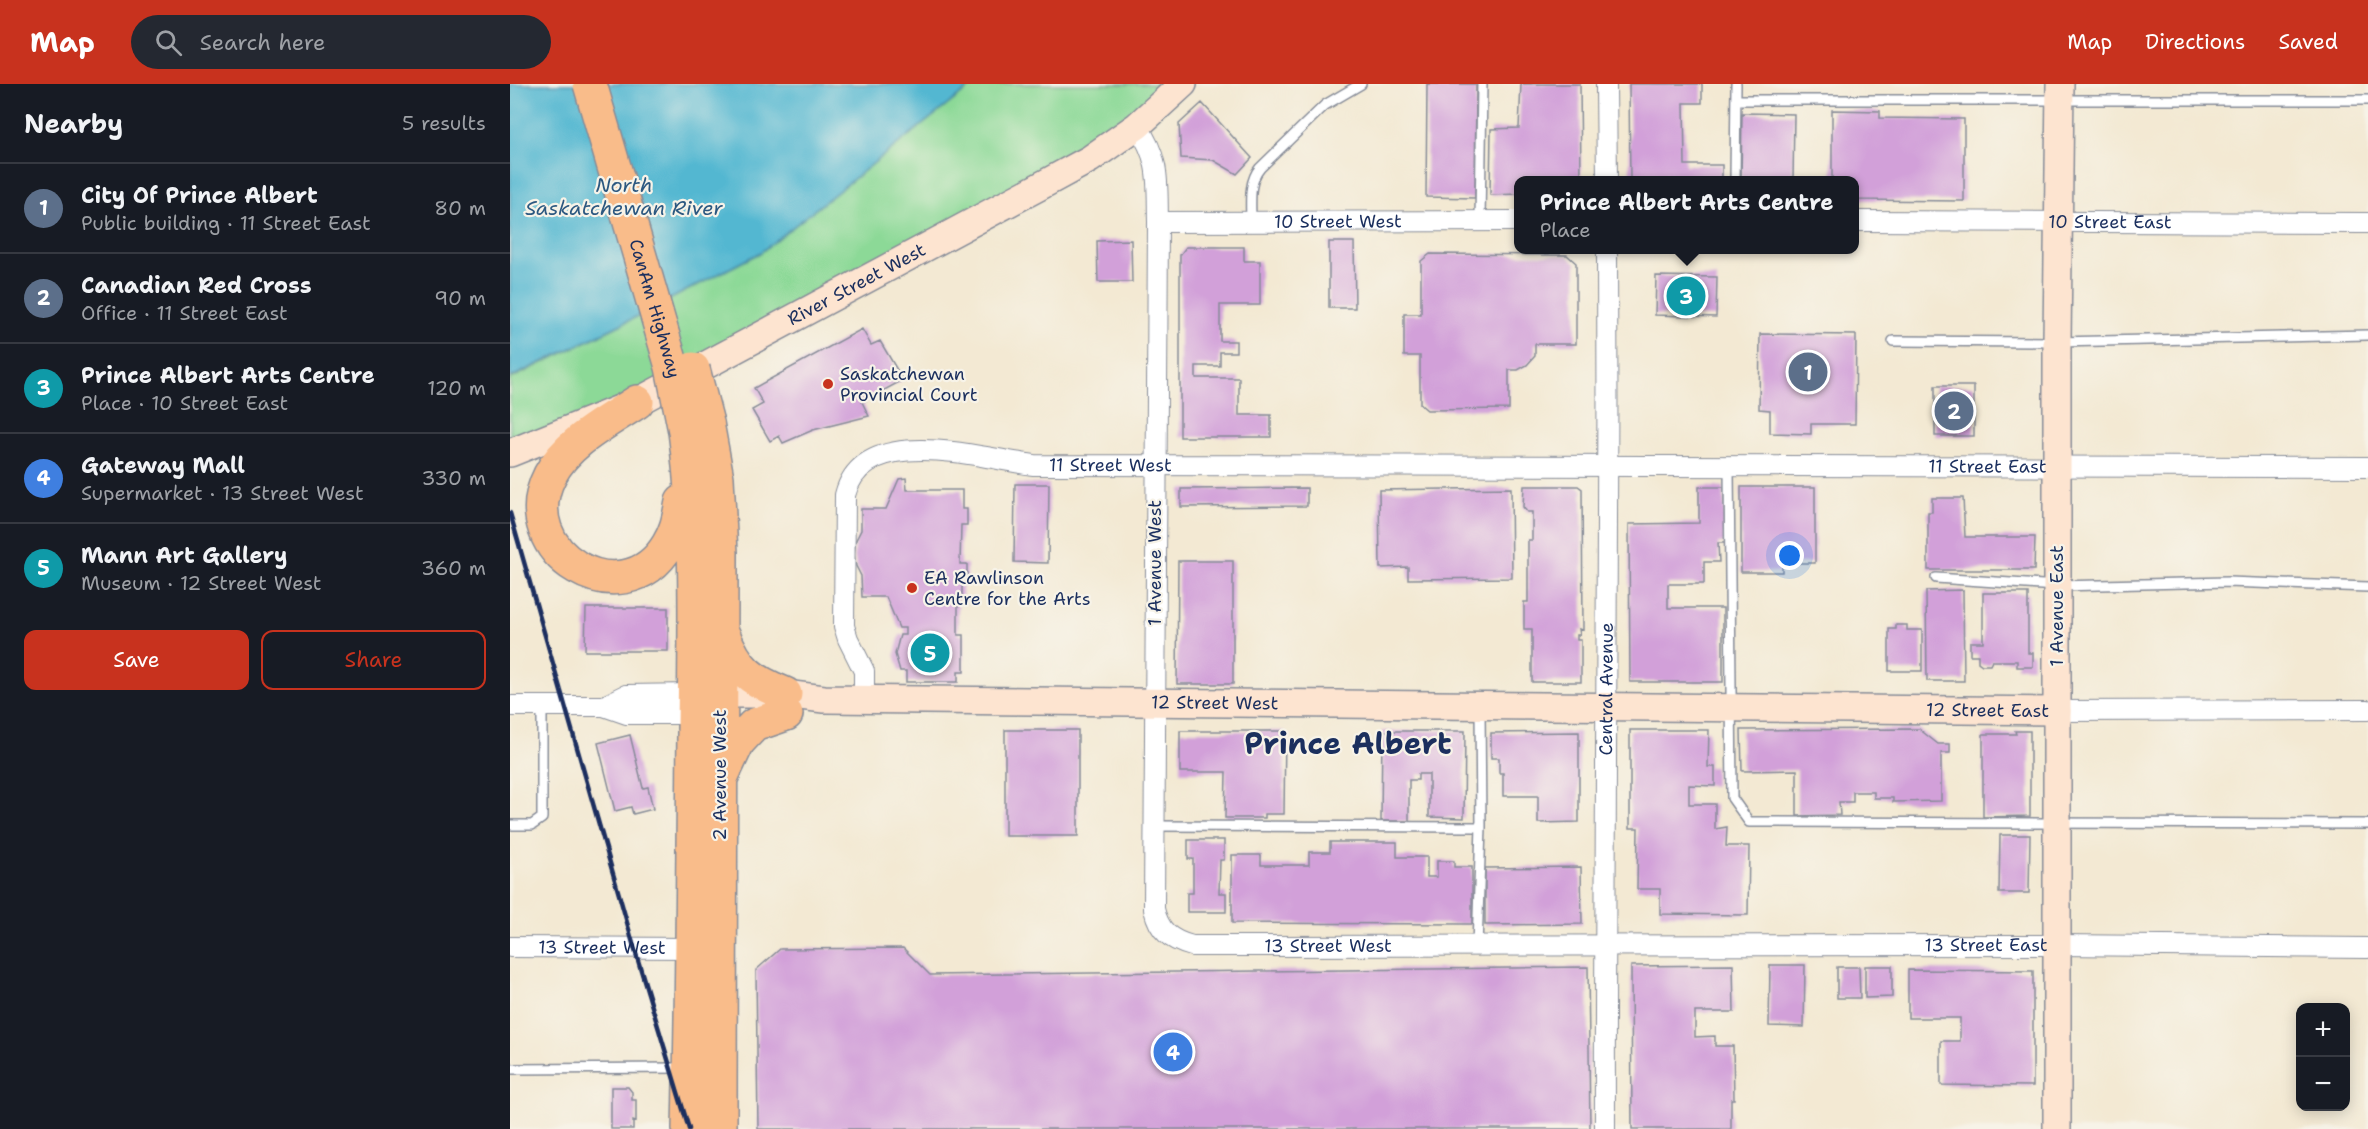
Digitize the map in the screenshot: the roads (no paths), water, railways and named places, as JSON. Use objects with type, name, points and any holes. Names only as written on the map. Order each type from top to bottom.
[{"type":"highway","name":"CanAm Highway","points":[[590,84],[669,357],[696,427]]},
{"type":"highway","name":"CanAm Highway","points":[[610,84],[696,427]]},
{"type":"highway","points":[[637,402],[572,447],[557,465],[546,485],[542,512],[545,531],[566,561],[582,572],[609,577],[637,573],[654,562],[668,546],[678,526],[696,427]]},
{"type":"highway","name":"2 Avenue West","points":[[689,1129],[692,948],[707,704],[721,630],[721,553],[717,478],[696,427]]},
{"type":"highway","name":"2 Avenue West","points":[[696,427],[689,462],[693,546],[707,704],[720,781],[720,1129]]},
{"type":"highway","points":[[720,781],[738,742],[754,725],[786,704],[744,673],[736,663],[721,630]]},
{"type":"street","name":"River Street West","points":[[510,453],[637,402],[1090,159],[1137,126],[1183,84]]},
{"type":"street","points":[[1606,84],[1607,176]]},
{"type":"street","name":"1 Avenue East","points":[[2057,1129],[2057,342],[2060,92]]},
{"type":"street","name":"1 Avenue West","points":[[1137,126],[1149,144],[1157,167],[1154,825]]},
{"type":"street","name":"10 Street West","points":[[1158,222],[1514,221]]},
{"type":"street","name":"10 Street East","points":[[1859,221],[2368,223]]},
{"type":"street","name":"Central Avenue","points":[[1605,1129],[1604,945],[1609,465],[1607,254]]},
{"type":"street","name":"11 Street West","points":[[864,699],[864,671],[848,639],[844,617],[845,495],[848,484],[860,467],[885,456],[916,450],[933,450],[968,453],[1034,465],[1609,465]]},
{"type":"street","name":"11 Street East","points":[[1609,465],[2368,467]]},
{"type":"street","name":"12 Street West","points":[[510,706],[604,706],[626,695],[707,704],[786,704],[824,699],[864,699],[1606,706]]},
{"type":"street","name":"12 Street East","points":[[1606,706],[2057,711],[2368,710]]},
{"type":"street","name":"13 Street West","points":[[1154,825],[1154,909],[1157,922],[1165,934],[1177,942],[1192,946],[1604,945]]},
{"type":"street","name":"13 Street East","points":[[1604,945],[2368,948]]},
{"type":"street","name":"13 Street West","points":[[510,947],[692,948]]},
{"type":"lane","points":[[1251,221],[1251,184],[1254,174],[1325,105],[1361,84]]},
{"type":"lane","points":[[1480,221],[1482,84]]},
{"type":"lane","points":[[1735,176],[1736,84]]},
{"type":"lane","points":[[1736,100],[2060,92],[2368,100]]},
{"type":"lane","points":[[1893,341],[2057,342],[2368,334]]},
{"type":"lane","points":[[1729,466],[1732,798],[1749,822],[2368,824]]},
{"type":"lane","points":[[1936,578],[2057,586],[2228,582],[2368,587]]},
{"type":"lane","points":[[1477,947],[1481,827],[1480,705]]},
{"type":"lane","points":[[510,825],[532,825],[542,818],[542,706]]},
{"type":"lane","points":[[1154,825],[1481,827]]},
{"type":"lane","points":[[510,1069],[691,1068]]},
{"type":"water","name":"North Saskatchewan River","points":[[510,84],[974,84],[761,252],[632,319],[510,378]]},
{"type":"railway","points":[[510,513],[634,947],[689,1129]]},
{"type":"place","name":"Prince Albert Arts Centre","points":[[1686,296]]},
{"type":"place","name":"City Of Prince Albert","points":[[1808,372]]},
{"type":"place","name":"Saskatchewan Provincial Court","points":[[828,384]]},
{"type":"place","name":"Canadian Red Cross","points":[[1954,411]]},
{"type":"place","name":"EA Rawlinson Centre for the Arts","points":[[912,588]]},
{"type":"place","name":"Mann Art Gallery","points":[[930,653]]},
{"type":"place","name":"Gateway Mall","points":[[1173,1052]]},
{"type":"district","name":"Prince Albert","points":[[1348,743]]}]
